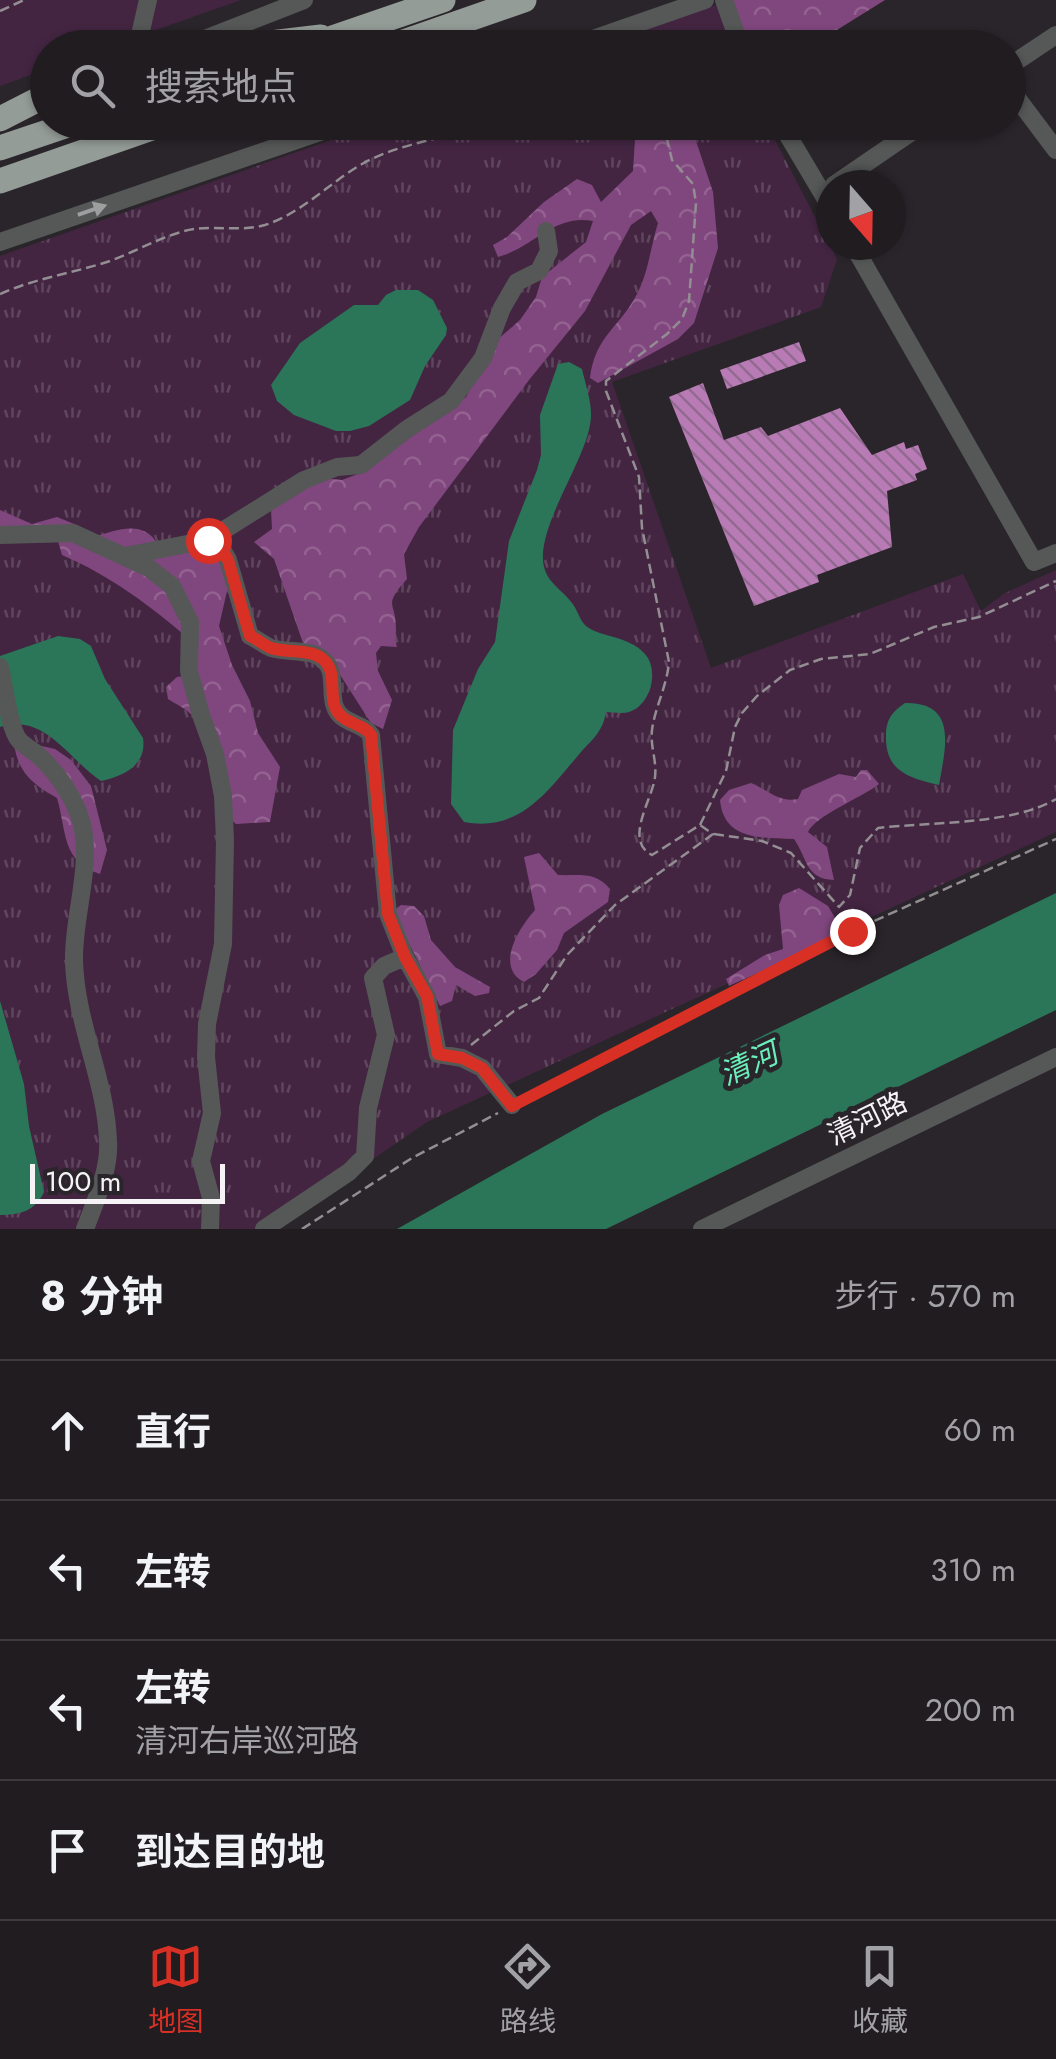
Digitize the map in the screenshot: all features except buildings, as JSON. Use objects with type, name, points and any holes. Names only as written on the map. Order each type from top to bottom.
[{"type":"highway","points":[[355,30],[423,0]]},
{"type":"highway","points":[[356,30],[442,0]]},
{"type":"highway","points":[[438,30],[524,0]]},
{"type":"highway","points":[[0,116],[30,103]]},
{"type":"highway","points":[[0,148],[30,138]]},
{"type":"highway","points":[[0,180],[117,140]]},
{"type":"street","points":[[141,30],[148,0]]},
{"type":"street","points":[[228,30],[304,0]]},
{"type":"street","points":[[619,30],[705,0]]},
{"type":"street","points":[[724,0],[735,30]]},
{"type":"street","points":[[1026,54],[1056,34]]},
{"type":"street","points":[[1026,110],[1056,150]]},
{"type":"street","points":[[0,242],[297,140]]},
{"type":"street","points":[[792,140],[816,174]]},
{"type":"street","points":[[860,170],[901,140]]},
{"type":"street","points":[[124,556],[208,540],[304,480],[338,467],[361,464],[451,401],[483,358],[502,308],[517,282],[539,271],[549,252],[546,231]]},
{"type":"street","points":[[863,260],[1034,562],[1056,554]]},
{"type":"street","points":[[0,535],[74,533],[149,568],[172,586],[190,622],[189,671],[200,715],[216,754],[223,796],[222,944],[207,1024],[212,1113],[201,1161],[211,1198],[210,1229]]},
{"type":"street","points":[[208,540],[219,544],[228,560],[250,636],[272,648],[303,651],[323,660],[330,669],[335,708],[348,722],[366,728],[371,735],[388,914],[405,957],[427,996],[438,1054],[462,1058],[482,1068],[512,1106]]},
{"type":"street","points":[[0,667],[16,738],[50,767],[63,784],[77,810],[86,850],[74,956],[76,988],[80,1020],[101,1090],[109,1144],[100,1190],[85,1229]]},
{"type":"street","points":[[264,1229],[350,1172],[364,1156],[368,1108],[386,1035],[373,978],[384,966],[405,957]]},
{"type":"street","name":"清河路","points":[[702,1229],[1056,1057]]},
{"type":"path","points":[[0,10],[24,0]]},
{"type":"path","points":[[0,294],[23,284],[108,262],[182,231],[211,226],[244,229],[268,224],[363,164],[423,140]]},
{"type":"path","points":[[668,140],[672,160],[693,184],[696,203],[688,302],[675,326],[606,381],[612,409],[638,478],[642,528],[669,662],[667,684],[650,744],[656,760],[655,782],[646,800],[639,839],[645,851],[652,854],[700,825],[726,772],[742,712],[790,670],[821,659],[870,654],[934,626],[979,617],[1056,581]]},
{"type":"path","points":[[700,825],[713,834],[762,840],[791,853],[839,907],[850,895],[860,848],[878,828],[1009,816],[1040,809],[1056,800]]},
{"type":"path","points":[[462,1058],[476,1038],[514,1010],[540,998],[567,955],[614,905],[713,834]]},
{"type":"path","points":[[302,1229],[412,1158],[512,1106],[852,931],[1056,840]]},
{"type":"green space","points":[[0,0],[241,0],[156,30],[30,30],[30,75],[0,86]]},
{"type":"green space","points":[[731,0],[885,0],[837,30],[741,30]]},
{"type":"green space","points":[[718,4],[726,30],[645,30]]},
{"type":"green space","points":[[331,140],[775,140],[816,219],[816,260],[837,260],[821,307],[612,382],[711,668],[963,574],[981,611],[1005,593],[1056,570],[1056,832],[427,1122],[271,1229],[0,1229],[0,256]]},
{"type":"green space","points":[[635,140],[696,140],[713,192],[718,248],[694,323],[678,339],[598,383],[590,378],[597,352],[644,278],[658,223],[651,211],[631,225],[585,311],[419,527],[404,554],[407,579],[392,604],[397,647],[381,646],[376,653],[378,671],[392,700],[383,729],[371,723],[326,653],[304,646],[274,559],[254,542],[272,529],[271,509],[324,478],[342,480],[363,472],[466,397],[497,340],[520,320],[536,297],[542,277],[586,242],[593,221],[566,222],[498,257],[493,245],[577,179],[592,185],[601,202],[633,171]]},
{"type":"green space","points":[[0,510],[32,524],[57,517],[94,537],[138,529],[158,545],[199,547],[235,556],[219,626],[250,701],[258,733],[280,767],[270,822],[236,824],[226,813],[202,729],[191,714],[168,699],[166,687],[177,677],[191,675],[189,639],[129,592],[62,555],[58,541],[0,540]]},
{"type":"green space","points":[[24,742],[55,749],[71,760],[91,786],[107,850],[100,874],[72,853],[57,798],[23,770],[14,744]]},
{"type":"green space","points":[[861,770],[867,770],[879,784],[820,820],[808,832],[827,847],[834,880],[812,871],[794,839],[746,834],[736,830],[723,813],[720,800],[729,790],[751,783],[791,800],[798,799],[802,790],[839,774],[856,777]]},
{"type":"green space","points":[[539,853],[558,875],[593,877],[610,889],[608,902],[564,933],[557,950],[524,982],[515,975],[510,958],[516,937],[535,910],[524,857]]},
{"type":"green space","points":[[799,888],[828,906],[841,928],[831,940],[729,986],[726,979],[765,955],[783,949],[779,905],[783,895]]},
{"type":"green space","points":[[401,905],[414,906],[424,916],[431,940],[455,967],[490,987],[489,993],[475,996],[456,985],[452,1001],[440,1006],[393,911]]},
{"type":"water","points":[[396,290],[418,290],[433,300],[447,328],[410,400],[369,426],[350,431],[336,431],[294,415],[277,401],[271,385],[300,343],[354,305],[378,305]]},
{"type":"water","points":[[569,362],[582,369],[591,414],[589,432],[552,518],[543,559],[547,575],[569,599],[582,622],[596,632],[630,643],[645,654],[652,669],[650,687],[636,708],[626,713],[606,712],[593,739],[532,805],[502,821],[464,822],[451,804],[453,730],[478,669],[495,642],[509,541],[541,455],[540,415],[558,364]]},
{"type":"water","points":[[58,636],[80,639],[91,646],[105,679],[143,738],[138,762],[118,776],[101,781],[55,741],[30,726],[0,727],[0,656]]},
{"type":"water","points":[[905,703],[934,710],[941,719],[945,743],[939,785],[909,776],[890,757],[887,725]]},
{"type":"water","name":"清河","points":[[1056,893],[1056,1010],[606,1229],[397,1229],[602,1114]]},
{"type":"water","points":[[0,1001],[24,1084],[44,1192],[26,1211],[0,1215]]},
{"type":"route","points":[[208,540],[219,544],[228,560],[250,636],[272,648],[303,651],[323,660],[330,669],[335,708],[348,722],[366,728],[371,735],[388,914],[405,957],[427,996],[438,1054],[462,1058],[482,1068],[512,1106],[852,931]]}]
